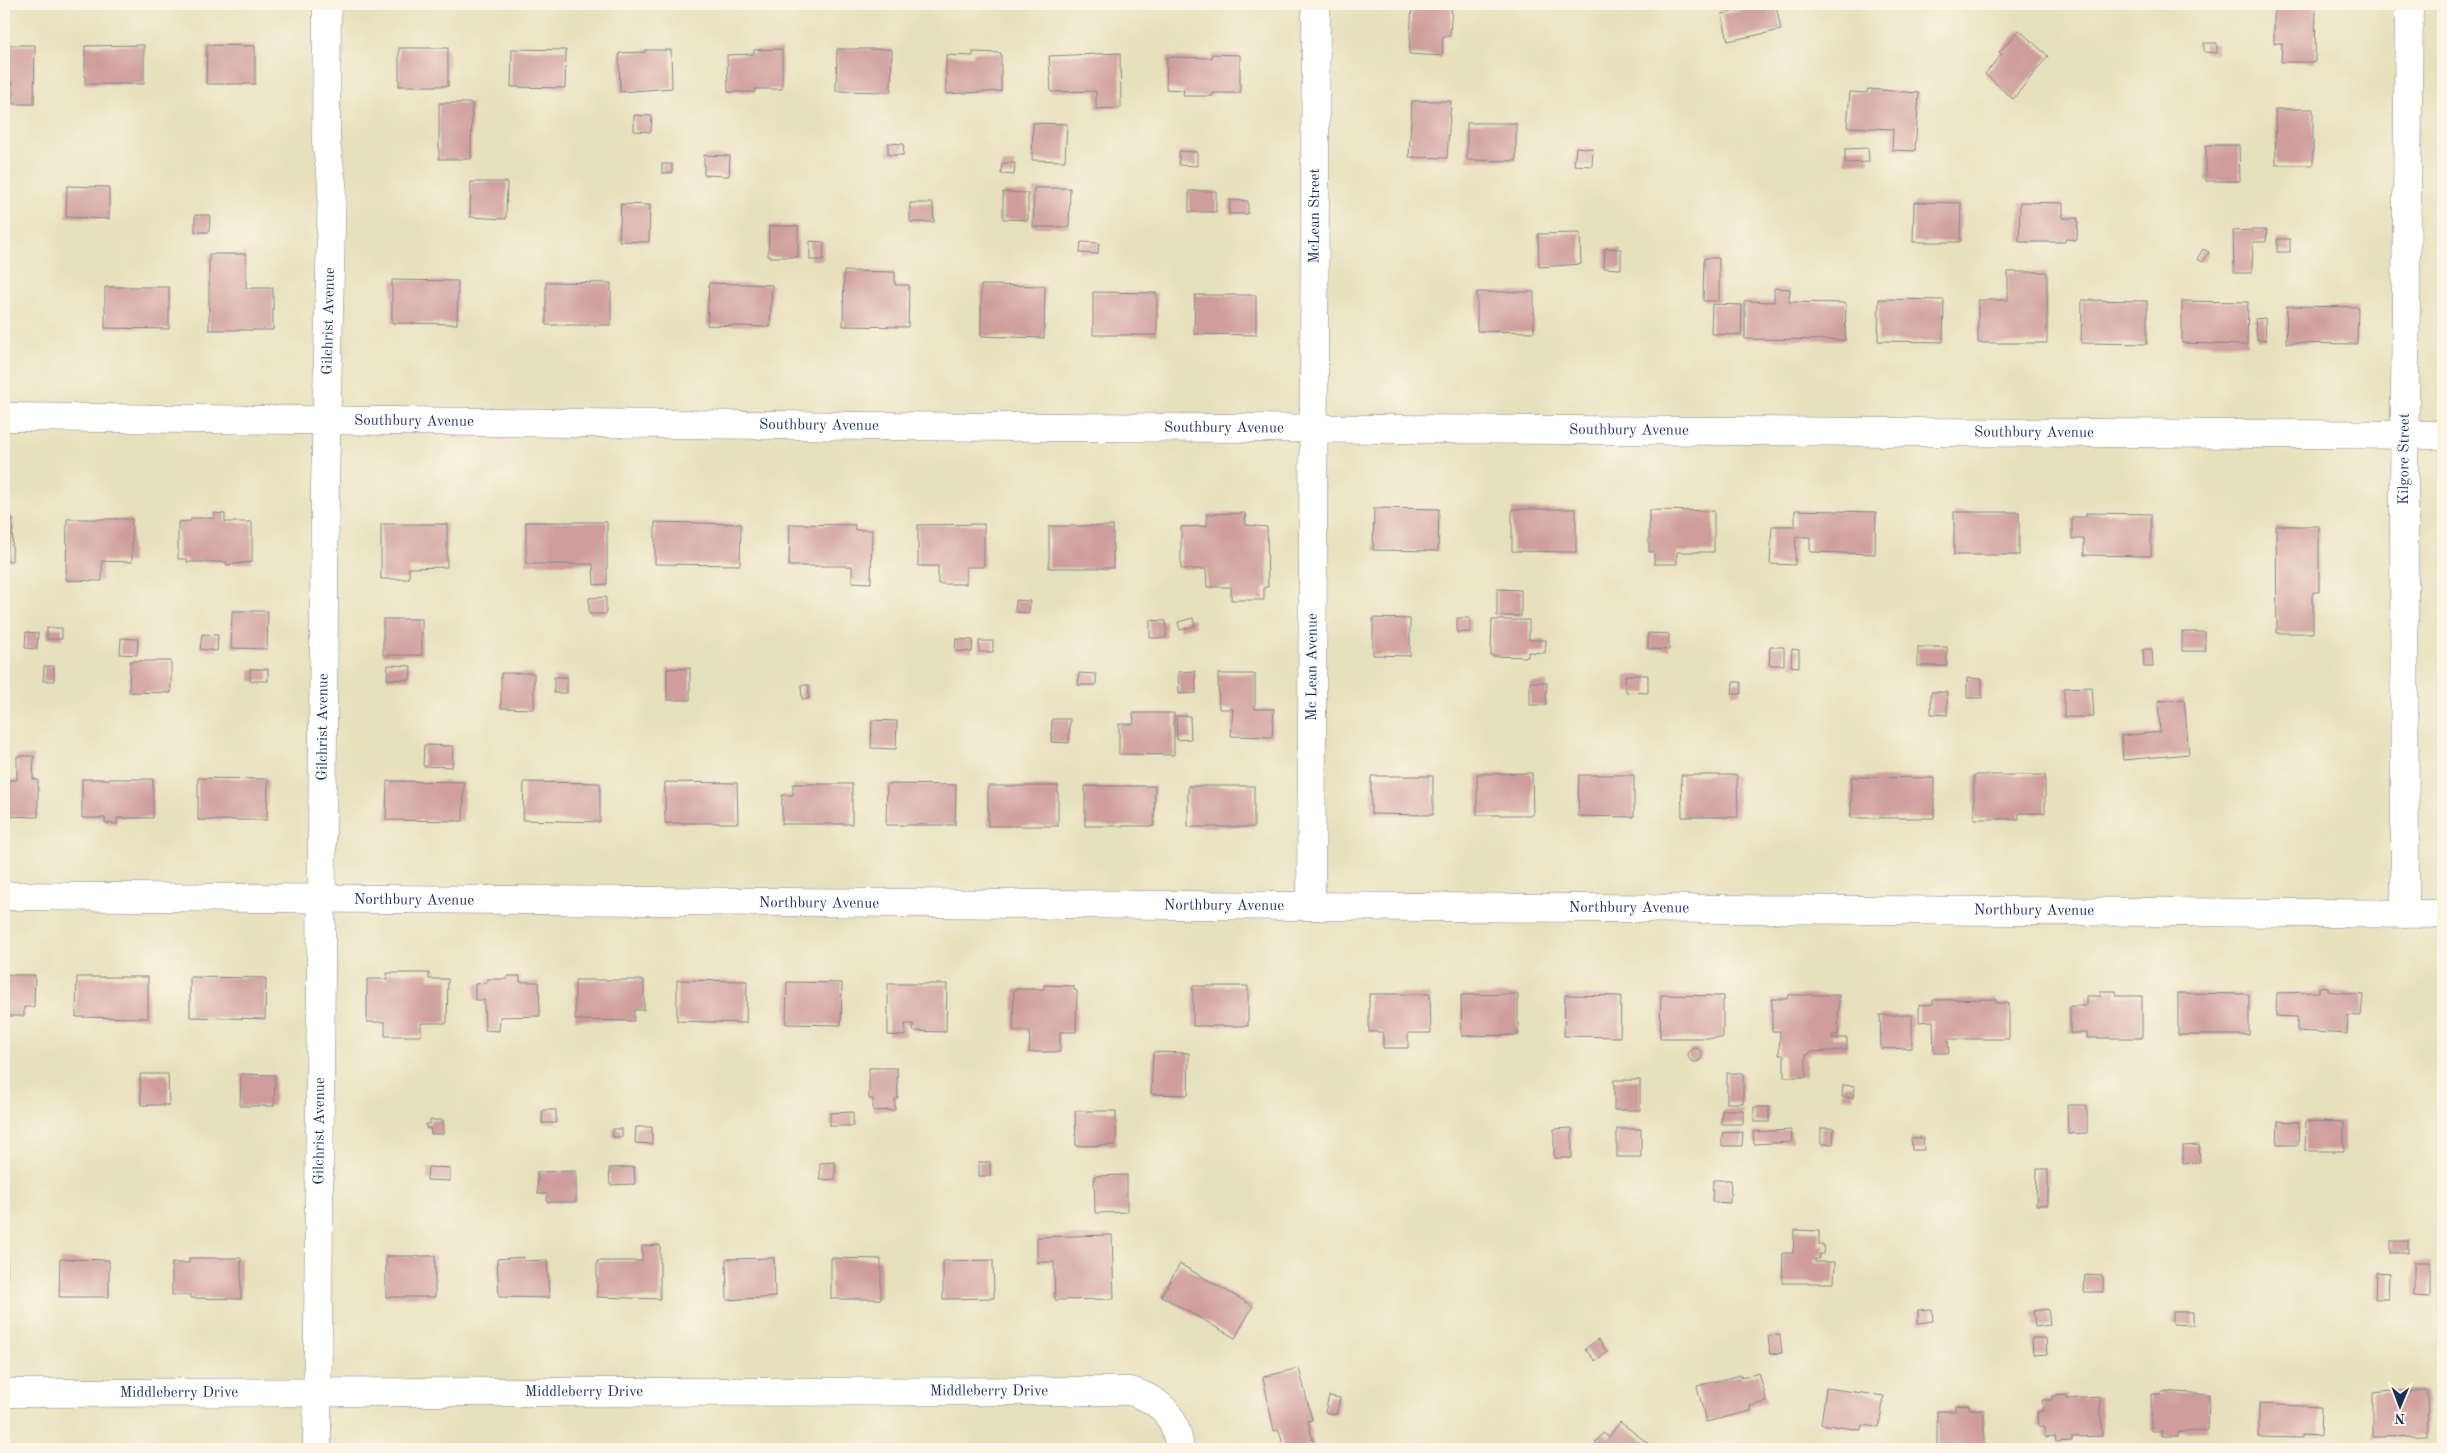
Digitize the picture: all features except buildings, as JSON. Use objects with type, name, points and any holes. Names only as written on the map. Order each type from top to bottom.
[{"type":"street","name":"Gilchrist Avenue","points":[[317,1449],[320,900],[326,420],[332,183],[326,142],[327,4]]},
{"type":"street","name":"McLean Street","points":[[1314,429],[1316,4]]},
{"type":"street","name":"Kilgore Street","points":[[2405,914],[2405,434],[2409,4]]},
{"type":"street","name":"Southbury Avenue","points":[[4,417],[1314,429],[2443,435]]},
{"type":"street","name":"Mc Lean Avenue","points":[[1311,905],[1314,429]]},
{"type":"street","name":"Northbury Avenue","points":[[4,896],[320,900],[1311,905],[2443,914]]},
{"type":"street","name":"Middleberry Drive","points":[[4,1393],[1130,1391],[1145,1396],[1161,1406],[1172,1418],[1177,1428],[1180,1449]]}]
